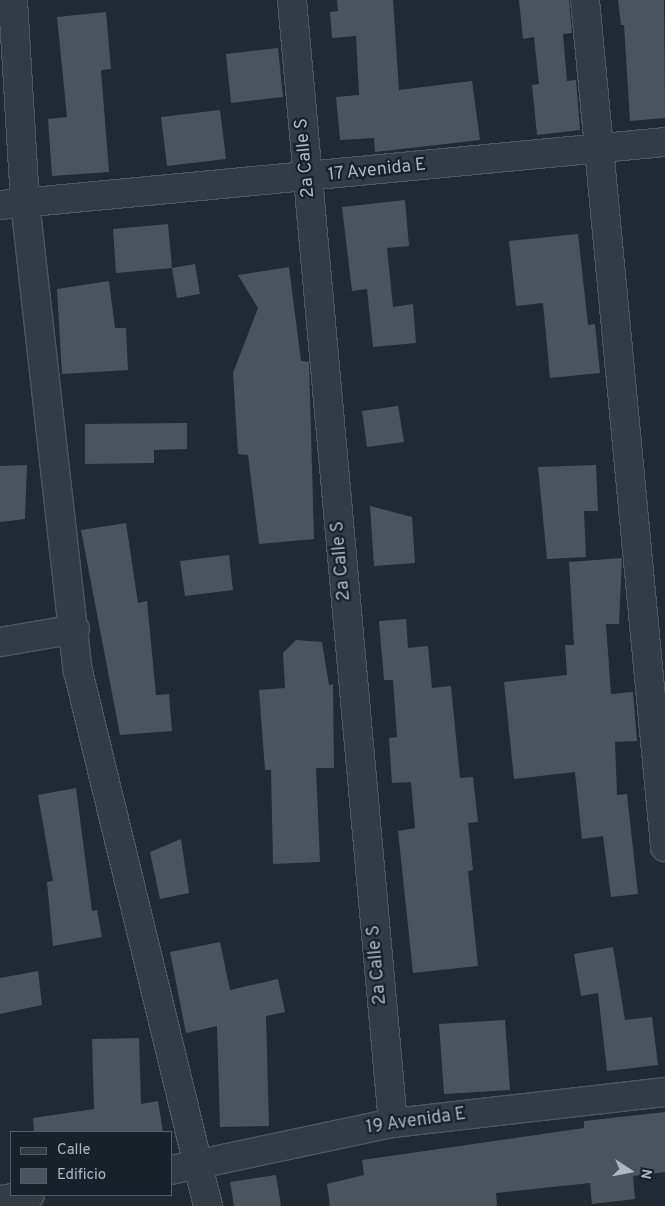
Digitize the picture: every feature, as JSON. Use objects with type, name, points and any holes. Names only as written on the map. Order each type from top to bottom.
[{"type":"street","points":[[12,0],[13,203],[75,629],[78,671],[208,1206]]},
{"type":"street","name":"2a Calle S","points":[[292,0],[393,1123]]},
{"type":"street","points":[[585,0],[665,847]]},
{"type":"street","name":"17 Avenida E","points":[[13,203],[308,178],[665,142]]},
{"type":"street","points":[[0,642],[75,629]]},
{"type":"street","name":"19 Avenida E","points":[[172,1170],[393,1123],[664,1093]]},
{"type":"street","points":[[0,1200],[24,1196]]},
{"type":"building","points":[[337,0],[393,0],[399,90],[472,81],[480,140],[375,152],[374,138],[340,140],[336,97],[359,95],[356,36],[332,38],[330,12],[338,11]]},
{"type":"building","points":[[519,0],[569,0],[572,33],[563,34],[567,81],[576,80],[580,130],[537,135],[532,85],[539,84],[534,37],[523,39]]},
{"type":"building","points":[[618,0],[664,0],[665,118],[630,121],[624,25],[621,25]]},
{"type":"building","points":[[106,12],[111,69],[101,70],[109,172],[52,176],[48,119],[67,117],[57,17]]},
{"type":"building","points":[[278,48],[283,97],[231,103],[226,54]]},
{"type":"building","points":[[220,110],[226,159],[167,166],[161,117]]},
{"type":"building","points":[[405,200],[409,246],[387,248],[393,307],[413,304],[416,343],[373,347],[367,289],[352,291],[342,207]]},
{"type":"building","points":[[168,224],[172,268],[116,273],[113,229]]},
{"type":"building","points":[[578,234],[588,325],[595,324],[600,373],[550,378],[543,303],[516,306],[509,241]]},
{"type":"building","points":[[195,264],[200,294],[177,298],[172,268]]},
{"type":"building","points":[[289,267],[301,361],[309,362],[314,539],[259,544],[248,455],[238,454],[233,373],[258,308],[238,275]]},
{"type":"building","points":[[109,281],[115,328],[126,328],[128,370],[62,374],[57,289]]},
{"type":"building","points":[[398,406],[404,442],[367,447],[362,411]]},
{"type":"building","points":[[187,423],[187,449],[154,450],[154,463],[85,464],[85,424]]},
{"type":"building","points":[[27,465],[25,519],[0,522],[0,466]]},
{"type":"building","points":[[596,465],[598,511],[584,511],[586,557],[547,559],[538,467]]},
{"type":"building","points":[[370,506],[412,517],[415,563],[374,566]]},
{"type":"building","points":[[126,523],[138,603],[147,601],[156,695],[169,694],[172,731],[120,735],[81,530]]},
{"type":"building","points":[[229,555],[233,590],[185,596],[180,561]]},
{"type":"building","points":[[622,558],[619,624],[606,624],[611,694],[633,692],[637,741],[615,742],[617,795],[627,794],[638,894],[611,897],[603,836],[582,839],[575,772],[514,779],[504,682],[567,675],[565,645],[574,645],[569,562]]},
{"type":"building","points":[[406,619],[408,648],[428,646],[432,688],[451,686],[460,778],[473,777],[478,822],[468,823],[473,870],[468,871],[478,966],[413,973],[398,831],[415,828],[411,782],[392,783],[389,738],[397,737],[393,680],[384,680],[379,621]]},
{"type":"building","points":[[296,640],[322,642],[329,685],[333,684],[334,768],[316,768],[320,862],[273,864],[271,770],[265,770],[259,690],[285,688],[283,653]]},
{"type":"building","points":[[76,788],[92,911],[97,910],[102,937],[53,946],[47,882],[53,881],[38,795]]},
{"type":"building","points":[[181,839],[189,893],[160,899],[150,852]]},
{"type":"building","points":[[220,942],[230,990],[278,979],[285,1012],[266,1016],[269,1126],[220,1127],[217,1026],[186,1033],[170,952]]},
{"type":"building","points":[[613,947],[625,1020],[652,1017],[658,1065],[607,1071],[598,993],[581,996],[574,954]]},
{"type":"building","points":[[38,971],[42,1005],[0,1014],[0,978]]},
{"type":"building","points":[[505,1020],[510,1090],[444,1094],[439,1024]]},
{"type":"building","points":[[139,1038],[141,1104],[158,1101],[163,1131],[34,1131],[33,1118],[94,1109],[92,1039]]},
{"type":"building","points":[[665,1112],[665,1172],[633,1176],[635,1199],[592,1204],[590,1183],[496,1193],[497,1206],[330,1206],[327,1184],[364,1175],[362,1160],[584,1128],[584,1121]]},
{"type":"building","points":[[276,1175],[281,1206],[234,1206],[230,1182]]}]
